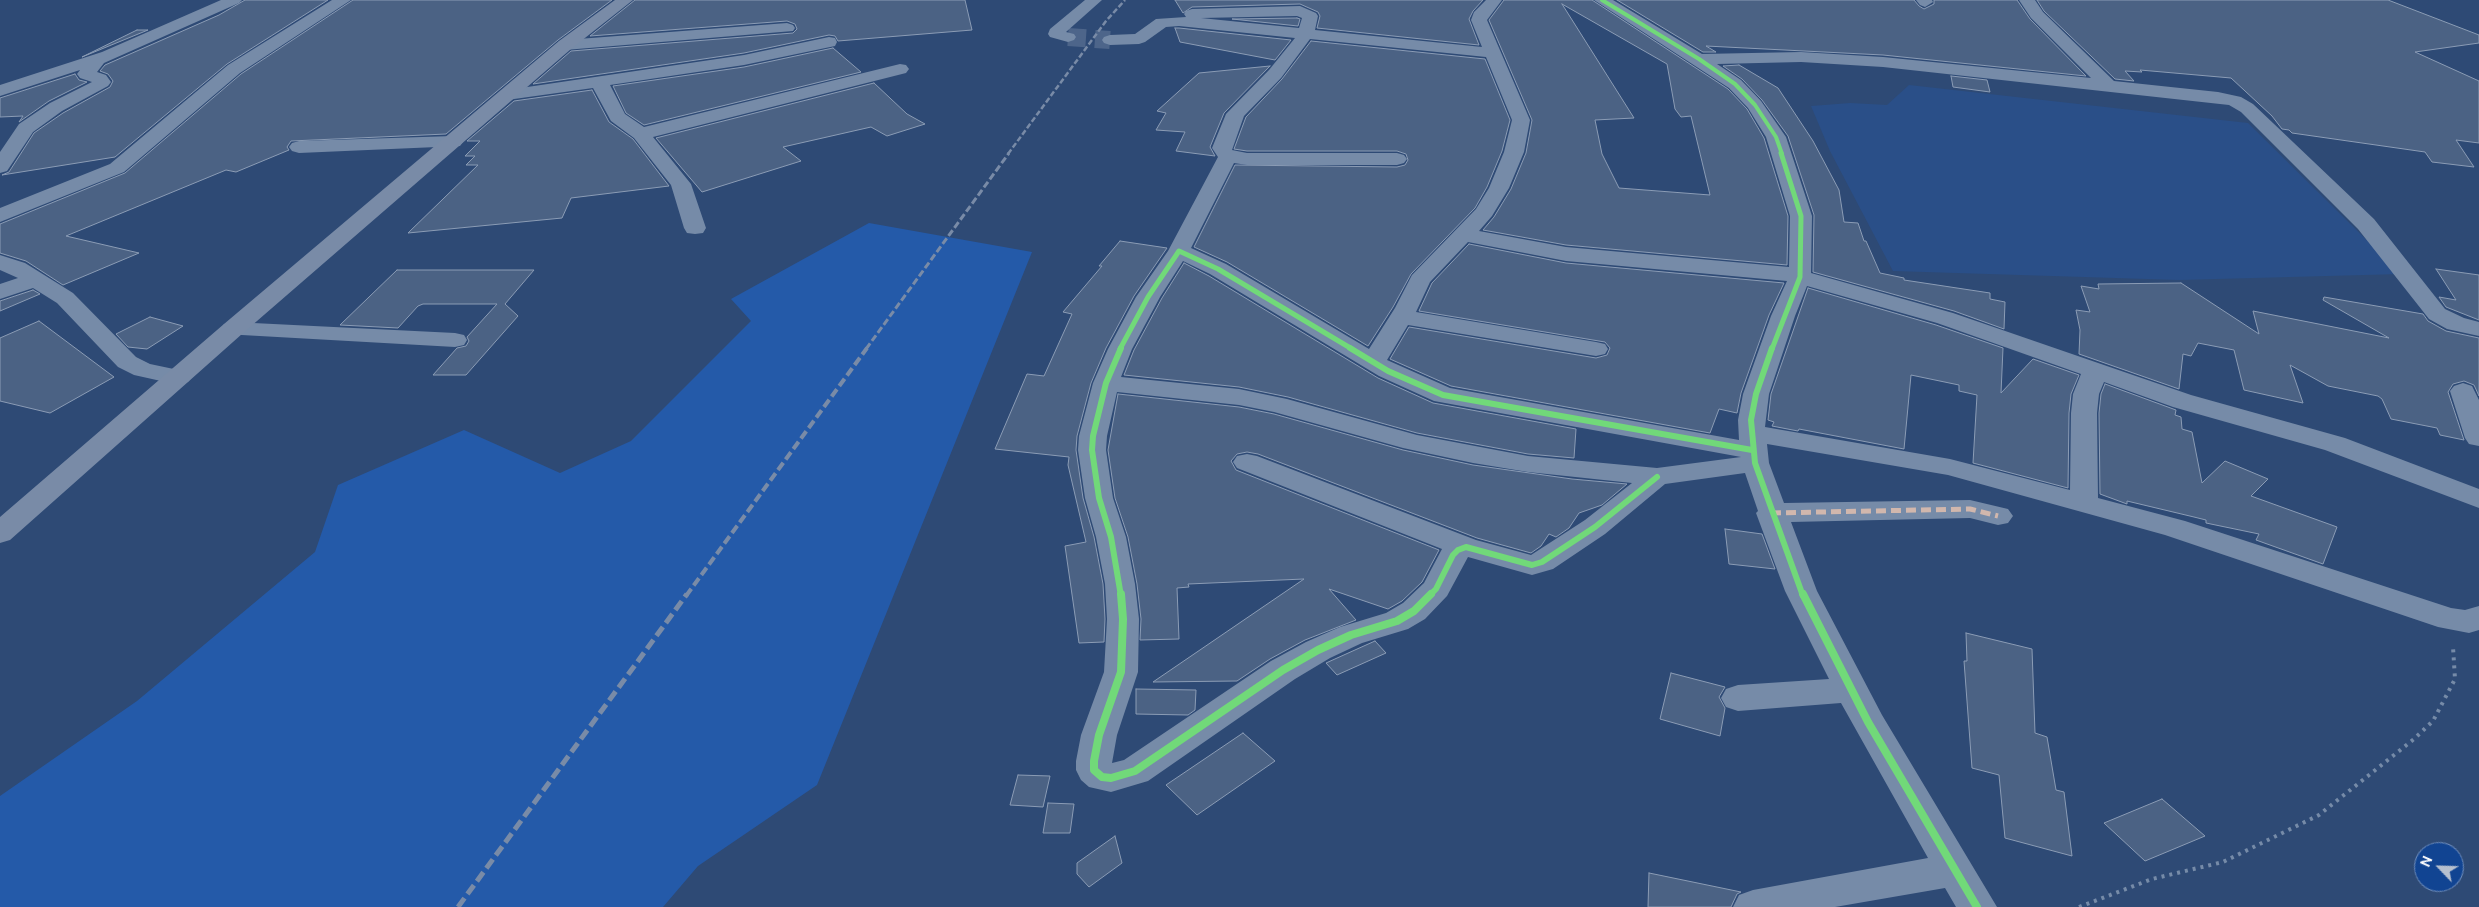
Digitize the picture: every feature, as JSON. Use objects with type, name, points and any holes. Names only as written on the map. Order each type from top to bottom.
[{"type":"highway","points":[[0,533],[233,329],[565,45],[625,0]]},
{"type":"street","points":[[0,92],[23,82],[97,60],[134,46],[234,0]]},
{"type":"street","points":[[0,216],[117,168],[234,69],[343,0]]},
{"type":"street","points":[[1068,37],[1056,34],[1056,32],[1094,0]]},
{"type":"street","points":[[1373,362],[1401,317],[1420,280],[1485,212],[1499,188],[1514,152],[1521,120],[1480,20],[1480,15],[1492,5],[1494,0]]},
{"type":"street","points":[[1602,0],[1700,59],[1735,84],[1755,106],[1776,137],[1801,216],[1800,277],[1783,316],[1756,394],[1751,420],[1753,449],[1771,514],[1801,591],[1868,722],[1977,907]]},
{"type":"street","points":[[2027,0],[2038,15],[2108,85]]},
{"type":"street","points":[[1192,14],[1307,6],[1310,16],[1306,34],[1275,74],[1235,114],[1222,148],[1223,152],[1228,156],[1247,159],[1397,159]]},
{"type":"street","points":[[1110,40],[1139,39],[1158,24],[1167,21],[1492,53]]},
{"type":"street","points":[[565,45],[787,28]]},
{"type":"street","points":[[507,95],[744,60],[829,42]]},
{"type":"street","points":[[1700,59],[1833,58],[2218,97],[2247,108],[2366,224],[2436,314],[2450,322],[2479,329]]},
{"type":"street","points":[[0,167],[26,128],[56,107],[98,86],[102,82],[100,79],[86,74],[97,60]]},
{"type":"street","points":[[641,134],[900,69]]},
{"type":"street","points":[[0,80],[23,82]]},
{"type":"street","points":[[599,82],[618,116],[641,134],[681,184],[695,228]]},
{"type":"street","points":[[299,147],[453,142]]},
{"type":"street","points":[[1228,156],[1179,251],[1148,297],[1120,349],[1106,383],[1092,450],[1099,498],[1111,537],[1120,584],[1123,619],[1121,672],[1099,735],[1094,770],[1102,777],[1111,778],[1135,771],[1283,670],[1351,634],[1397,621],[1414,611],[1436,589],[1453,555],[1466,547]]},
{"type":"street","points":[[1464,235],[1566,254],[1782,272],[1977,328],[2095,372],[2238,418],[2335,444],[2479,499]]},
{"type":"street","points":[[1179,251],[1202,260],[1226,273],[1373,362],[1421,387],[1443,395],[1753,449],[1950,467],[2175,528],[2449,619],[2469,622],[2479,616]]},
{"type":"street","points":[[0,262],[16,268],[65,298],[127,362],[143,370],[179,377]]},
{"type":"street","points":[[0,292],[35,280]]},
{"type":"street","points":[[1401,317],[1596,349]]},
{"type":"street","points":[[233,329],[455,340]]},
{"type":"street","points":[[2084,502],[2084,413],[2086,394],[2095,372]]},
{"type":"street","points":[[1106,383],[1249,399],[1473,455],[1656,478]]},
{"type":"street","points":[[2463,391],[2479,438]]},
{"type":"street","points":[[1247,462],[1466,547],[1532,565],[1542,562],[1595,527],[1656,478],[1753,449]]},
{"type":"street","points":[[1771,514],[1970,509],[1998,516]]},
{"type":"street","points":[[1738,698],[1852,690]]},
{"type":"street","points":[[1753,907],[1846,888],[1955,870]]},
{"type":"path","points":[[2079,907],[2152,879],[2223,862],[2319,815],[2364,780],[2433,721],[2455,679],[2449,619]]},
{"type":"shaded area","points":[[1909,85],[2248,123],[2401,274],[2179,280],[1893,271],[1830,151],[1811,106],[1850,103],[1887,105]]},
{"type":"shaded area","points":[[869,223],[1032,252],[817,785],[698,866],[663,907],[0,907],[0,796],[137,701],[315,552],[338,485],[464,430],[560,473],[631,441],[751,321],[731,299]]},
{"type":"building","points":[[245,0],[328,0],[227,64],[115,157],[2,175],[9,172],[34,133],[63,113],[110,87],[113,81],[108,74],[100,71],[105,65],[219,15]]},
{"type":"building","points":[[353,0],[612,0],[558,40],[446,134],[291,141],[287,147],[289,150],[236,172],[226,170],[66,236],[139,253],[63,285],[26,261],[0,253],[0,224],[125,173],[241,74]]},
{"type":"building","points":[[635,0],[965,0],[972,30],[838,41],[835,36],[829,35],[744,53],[533,84],[571,51],[793,33],[797,29],[795,24],[787,21],[590,36]]},
{"type":"building","points":[[1175,0],[1483,0],[1473,11],[1469,19],[1479,45],[1317,28],[1320,16],[1318,12],[1300,4],[1192,7],[1183,13]]},
{"type":"building","points":[[1504,0],[1592,0],[1728,89],[1747,109],[1764,138],[1788,216],[1787,265],[1566,245],[1483,230],[1494,217],[1511,189],[1526,153],[1532,120],[1489,20]],"holes":[[[1562,4],[1667,64],[1675,109],[1681,117],[1691,116],[1710,195],[1619,188],[1602,154],[1595,120],[1634,118]]]},
{"type":"building","points":[[1617,0],[1914,0],[1924,9],[1934,4],[1934,0],[2017,0],[2030,19],[2086,76],[1883,55],[1706,46],[1716,52],[1703,52]]},
{"type":"building","points":[[2037,0],[2388,0],[2479,35],[2479,43],[2415,52],[2479,81],[2479,143],[2456,140],[2474,167],[2432,162],[2425,152],[2292,133],[2289,130],[2282,129],[2272,116],[2231,78],[2140,70],[2142,72],[2125,71],[2134,81],[2115,79],[2044,11]]},
{"type":"building","points":[[1232,19],[1300,19],[1298,26]]},
{"type":"building","points":[[1175,28],[1291,40],[1275,60],[1180,42]]},
{"type":"building","points":[[137,30],[148,30],[82,57]]},
{"type":"building","points":[[1311,41],[1485,59],[1510,120],[1502,151],[1487,187],[1475,208],[1411,274],[1368,346],[1227,262],[1194,247],[1235,165],[1397,167],[1405,165],[1408,160],[1406,154],[1397,151],[1247,151],[1234,149],[1246,117],[1282,79]]},
{"type":"building","points":[[833,48],[861,72],[644,125],[626,113],[613,86],[744,67]]},
{"type":"building","points":[[1739,65],[1778,88],[1813,141],[1839,190],[1844,222],[1858,223],[1864,241],[1866,241],[1880,273],[1904,278],[1904,280],[1990,293],[1990,299],[2005,302],[2004,329],[1954,311],[1813,272],[1814,215],[1788,136],[1762,100],[1742,79],[1723,66]]},
{"type":"building","points":[[1270,66],[1224,113],[1210,147],[1215,156],[1176,151],[1185,132],[1156,130],[1166,113],[1157,111],[1199,73]]},
{"type":"building","points":[[75,74],[79,80],[87,82],[49,101],[19,122],[23,116],[0,117],[0,98]]},
{"type":"building","points":[[1951,76],[1987,80],[1990,92],[1953,87]]},
{"type":"building","points":[[874,83],[907,114],[925,124],[887,136],[871,127],[783,147],[801,161],[702,192],[656,138]]},
{"type":"building","points":[[592,90],[609,122],[633,139],[669,186],[571,198],[562,218],[408,233],[478,165],[466,165],[475,156],[465,156],[480,141],[467,141],[514,101]]},
{"type":"building","points":[[1120,241],[1167,248],[1134,296],[1106,348],[1091,383],[1077,436],[1076,450],[1083,498],[1094,537],[1103,584],[1105,619],[1104,642],[1079,643],[1065,546],[1086,542],[1068,465],[1069,457],[995,449],[1027,374],[1044,376],[1072,314],[1063,312],[1102,266],[1099,266]]},
{"type":"building","points":[[1469,244],[1566,263],[1784,283],[1769,315],[1741,393],[1737,413],[1719,409],[1710,433],[1451,386],[1390,359],[1409,327],[1596,358],[1607,355],[1610,348],[1605,342],[1419,311],[1432,283]]},
{"type":"building","points":[[1184,263],[1209,276],[1378,378],[1433,403],[1576,429],[1574,458],[1528,454],[1417,433],[1288,397],[1239,387],[1124,375],[1134,350],[1162,298]]},
{"type":"building","points":[[2436,269],[2479,275],[2479,320],[2446,307],[2439,297],[2456,300]]},
{"type":"building","points":[[397,270],[534,270],[505,304],[518,316],[466,375],[433,375],[457,348],[466,346],[469,341],[467,337],[497,304],[423,304],[418,306],[398,328],[340,325]]},
{"type":"building","points":[[2181,283],[2259,334],[2253,311],[2389,338],[2323,300],[2324,297],[2423,314],[2428,321],[2446,331],[2479,338],[2479,396],[2474,385],[2464,381],[2453,384],[2448,392],[2464,440],[2440,435],[2437,428],[2391,419],[2382,399],[2378,396],[2328,386],[2290,365],[2303,403],[2244,390],[2234,350],[2198,343],[2191,356],[2183,354],[2179,389],[2079,354],[2080,330],[2076,310],[2090,312],[2081,286],[2099,289],[2098,284]]},
{"type":"building","points":[[1808,288],[1936,325],[2003,348],[2001,393],[2033,359],[2079,375],[2071,394],[2069,413],[2068,488],[1973,463],[1977,395],[1959,391],[1959,385],[1911,375],[1904,449],[1799,429],[1798,431],[1772,426],[1774,422],[1768,420],[1771,394]]},
{"type":"building","points":[[33,290],[40,294],[0,311],[0,301]]},
{"type":"building","points":[[150,317],[183,326],[147,349],[128,347],[116,334]]},
{"type":"building","points":[[39,321],[114,377],[50,413],[0,401],[0,338]]},
{"type":"building","points":[[2105,384],[2176,410],[2175,415],[2181,417],[2182,429],[2192,432],[2202,483],[2225,461],[2268,479],[2251,496],[2337,527],[2323,564],[2256,540],[2259,534],[2206,523],[2206,520],[2127,501],[2127,504],[2100,494],[2099,413],[2101,394]]},
{"type":"building","points":[[1118,394],[1239,407],[1274,414],[1403,450],[1473,465],[1572,479],[1627,484],[1602,505],[1579,513],[1569,528],[1556,537],[1549,534],[1541,546],[1531,553],[1477,538],[1258,454],[1247,452],[1237,454],[1231,461],[1236,470],[1439,550],[1422,582],[1402,601],[1388,609],[1329,589],[1356,620],[1305,640],[1270,659],[1237,681],[1153,682],[1304,579],[1188,584],[1189,587],[1177,588],[1179,639],[1140,640],[1141,619],[1137,584],[1128,537],[1115,498],[1108,450]]},
{"type":"building","points":[[1725,529],[1762,534],[1775,569],[1729,564]]},
{"type":"building","points":[[1966,633],[2032,649],[2035,733],[2047,737],[2056,790],[2064,792],[2072,856],[2005,838],[1999,775],[1972,768],[1964,661],[1967,661]]},
{"type":"building","points":[[1375,641],[1386,653],[1337,675],[1326,663]]},
{"type":"building","points":[[1671,673],[1725,687],[1719,697],[1725,708],[1720,736],[1660,719]]},
{"type":"building","points":[[1136,689],[1196,690],[1195,710],[1188,715],[1136,714]]},
{"type":"building","points":[[1243,733],[1275,761],[1197,815],[1166,785]]},
{"type":"building","points":[[1018,775],[1050,776],[1043,807],[1010,805]]},
{"type":"building","points":[[2162,799],[2205,836],[2145,861],[2104,823]]},
{"type":"building","points":[[1048,803],[1074,804],[1070,833],[1043,833]]},
{"type":"building","points":[[1115,836],[1122,863],[1089,887],[1077,874],[1077,863]]},
{"type":"building","points":[[1649,873],[1741,892],[1737,894],[1731,907],[1648,907]]},
{"type":"tunnel","points":[[1068,37],[1110,40]]},
{"type":"railway","points":[[1008,154],[1106,21],[1125,0]]},
{"type":"railway","points":[[866,349],[1009,153]]},
{"type":"railway","points":[[686,596],[867,348]]},
{"type":"railway","points":[[458,907],[687,594]]},
{"type":"marked path","points":[[1771,513],[1970,509],[1998,516]]},
{"type":"cycle path","points":[[1602,0],[1699,59],[1735,84],[1755,105],[1776,137],[1801,216],[1800,277],[1783,316],[1756,394],[1751,420],[1755,463],[1801,591],[1868,722],[1977,907]]},
{"type":"cycle path","points":[[1657,477],[1595,527],[1542,562],[1532,565],[1466,547],[1458,550],[1453,555],[1436,589],[1414,611],[1397,621],[1351,635],[1318,650],[1283,670],[1135,771],[1111,778],[1102,777],[1094,770],[1099,735],[1121,672],[1123,619],[1120,584],[1111,537],[1099,498],[1092,450],[1093,436],[1106,383],[1120,349],[1148,297],[1179,251],[1218,269],[1388,371],[1443,395],[1752,450]]}]
